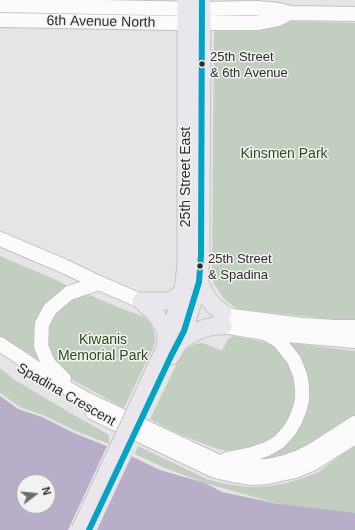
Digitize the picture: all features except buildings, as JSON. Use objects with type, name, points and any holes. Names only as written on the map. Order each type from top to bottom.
[{"type":"main road","name":"25th Street East","points":[[171,350],[184,331],[199,282],[201,255],[194,11]]},
{"type":"main road","name":"25th Street East","points":[[171,350],[185,278],[194,11]]},
{"type":"main road","points":[[80,530],[134,416],[171,350],[188,336],[202,329],[214,326],[223,319],[207,298],[199,282]]},
{"type":"main road","points":[[141,301],[169,300],[175,298],[183,291]]},
{"type":"main road","points":[[89,530],[171,350],[166,339],[165,330],[160,321],[154,312],[141,301]]},
{"type":"street","name":"6th Avenue North","points":[[0,5],[194,11]]},
{"type":"street","points":[[194,11],[258,8],[280,10],[290,13],[355,14]]},
{"type":"street","name":"6th Avenue North","points":[[0,20],[194,11]]},
{"type":"street","points":[[0,239],[141,301]]},
{"type":"street","points":[[86,399],[48,363],[42,346],[42,324],[50,309],[69,293],[100,283]]},
{"type":"street","points":[[223,319],[232,316],[302,325],[355,327]]},
{"type":"street","points":[[223,319],[265,333],[355,341]]},
{"type":"street","points":[[217,461],[252,454],[267,449],[279,442],[292,426],[299,411],[302,400],[302,387],[300,376],[294,360],[279,342],[265,333]]},
{"type":"street","name":"Spadina Crescent","points":[[0,344],[60,384],[86,399],[217,461],[232,465],[268,466],[285,462],[313,450],[355,423]]},
{"type":"street","name":"Spadina Crescent","points":[[0,355],[39,382],[77,404],[215,471],[252,478],[295,471],[312,464],[355,437]]},
{"type":"green space","name":"Kinsmen Park","points":[[289,21],[355,23],[355,319],[330,319],[237,309],[225,300],[214,284],[212,275],[214,32],[222,28],[279,24]]},
{"type":"green space","name":"Kiwanis Memorial Park","points":[[0,256],[70,287],[145,317],[151,324],[155,339],[153,348],[124,408],[67,377],[0,336]]},
{"type":"green space","points":[[233,336],[270,343],[281,352],[295,374],[298,398],[287,426],[267,444],[238,451],[221,450],[209,446],[175,432],[150,419],[180,357],[186,349],[195,344],[203,343],[222,351],[228,339]]},
{"type":"green space","points":[[289,343],[355,351],[355,416],[309,446],[271,460],[250,460],[302,422]]},
{"type":"green space","name":"Kiwanis Memorial Park","points":[[0,368],[15,380],[109,435],[109,444],[76,431],[43,415],[20,407],[0,393]]},
{"type":"green space","points":[[138,446],[209,480],[231,485],[252,487],[287,483],[319,472],[355,446],[355,518],[279,504],[205,483],[165,468],[135,454]]},
{"type":"shaded area","points":[[0,396],[18,409],[42,417],[74,433],[129,455],[160,470],[205,483],[222,492],[279,504],[355,513],[355,530],[0,530]]},
{"type":"pier","points":[[108,444],[132,455],[97,530],[68,530]]},
{"type":"transit line","points":[[89,530],[184,331],[199,282],[201,255],[202,0]]},
{"type":"place","name":"25th Street & 6th Avenue","points":[[202,64]]},
{"type":"place","name":"25th Street & Spadina","points":[[200,266]]}]
